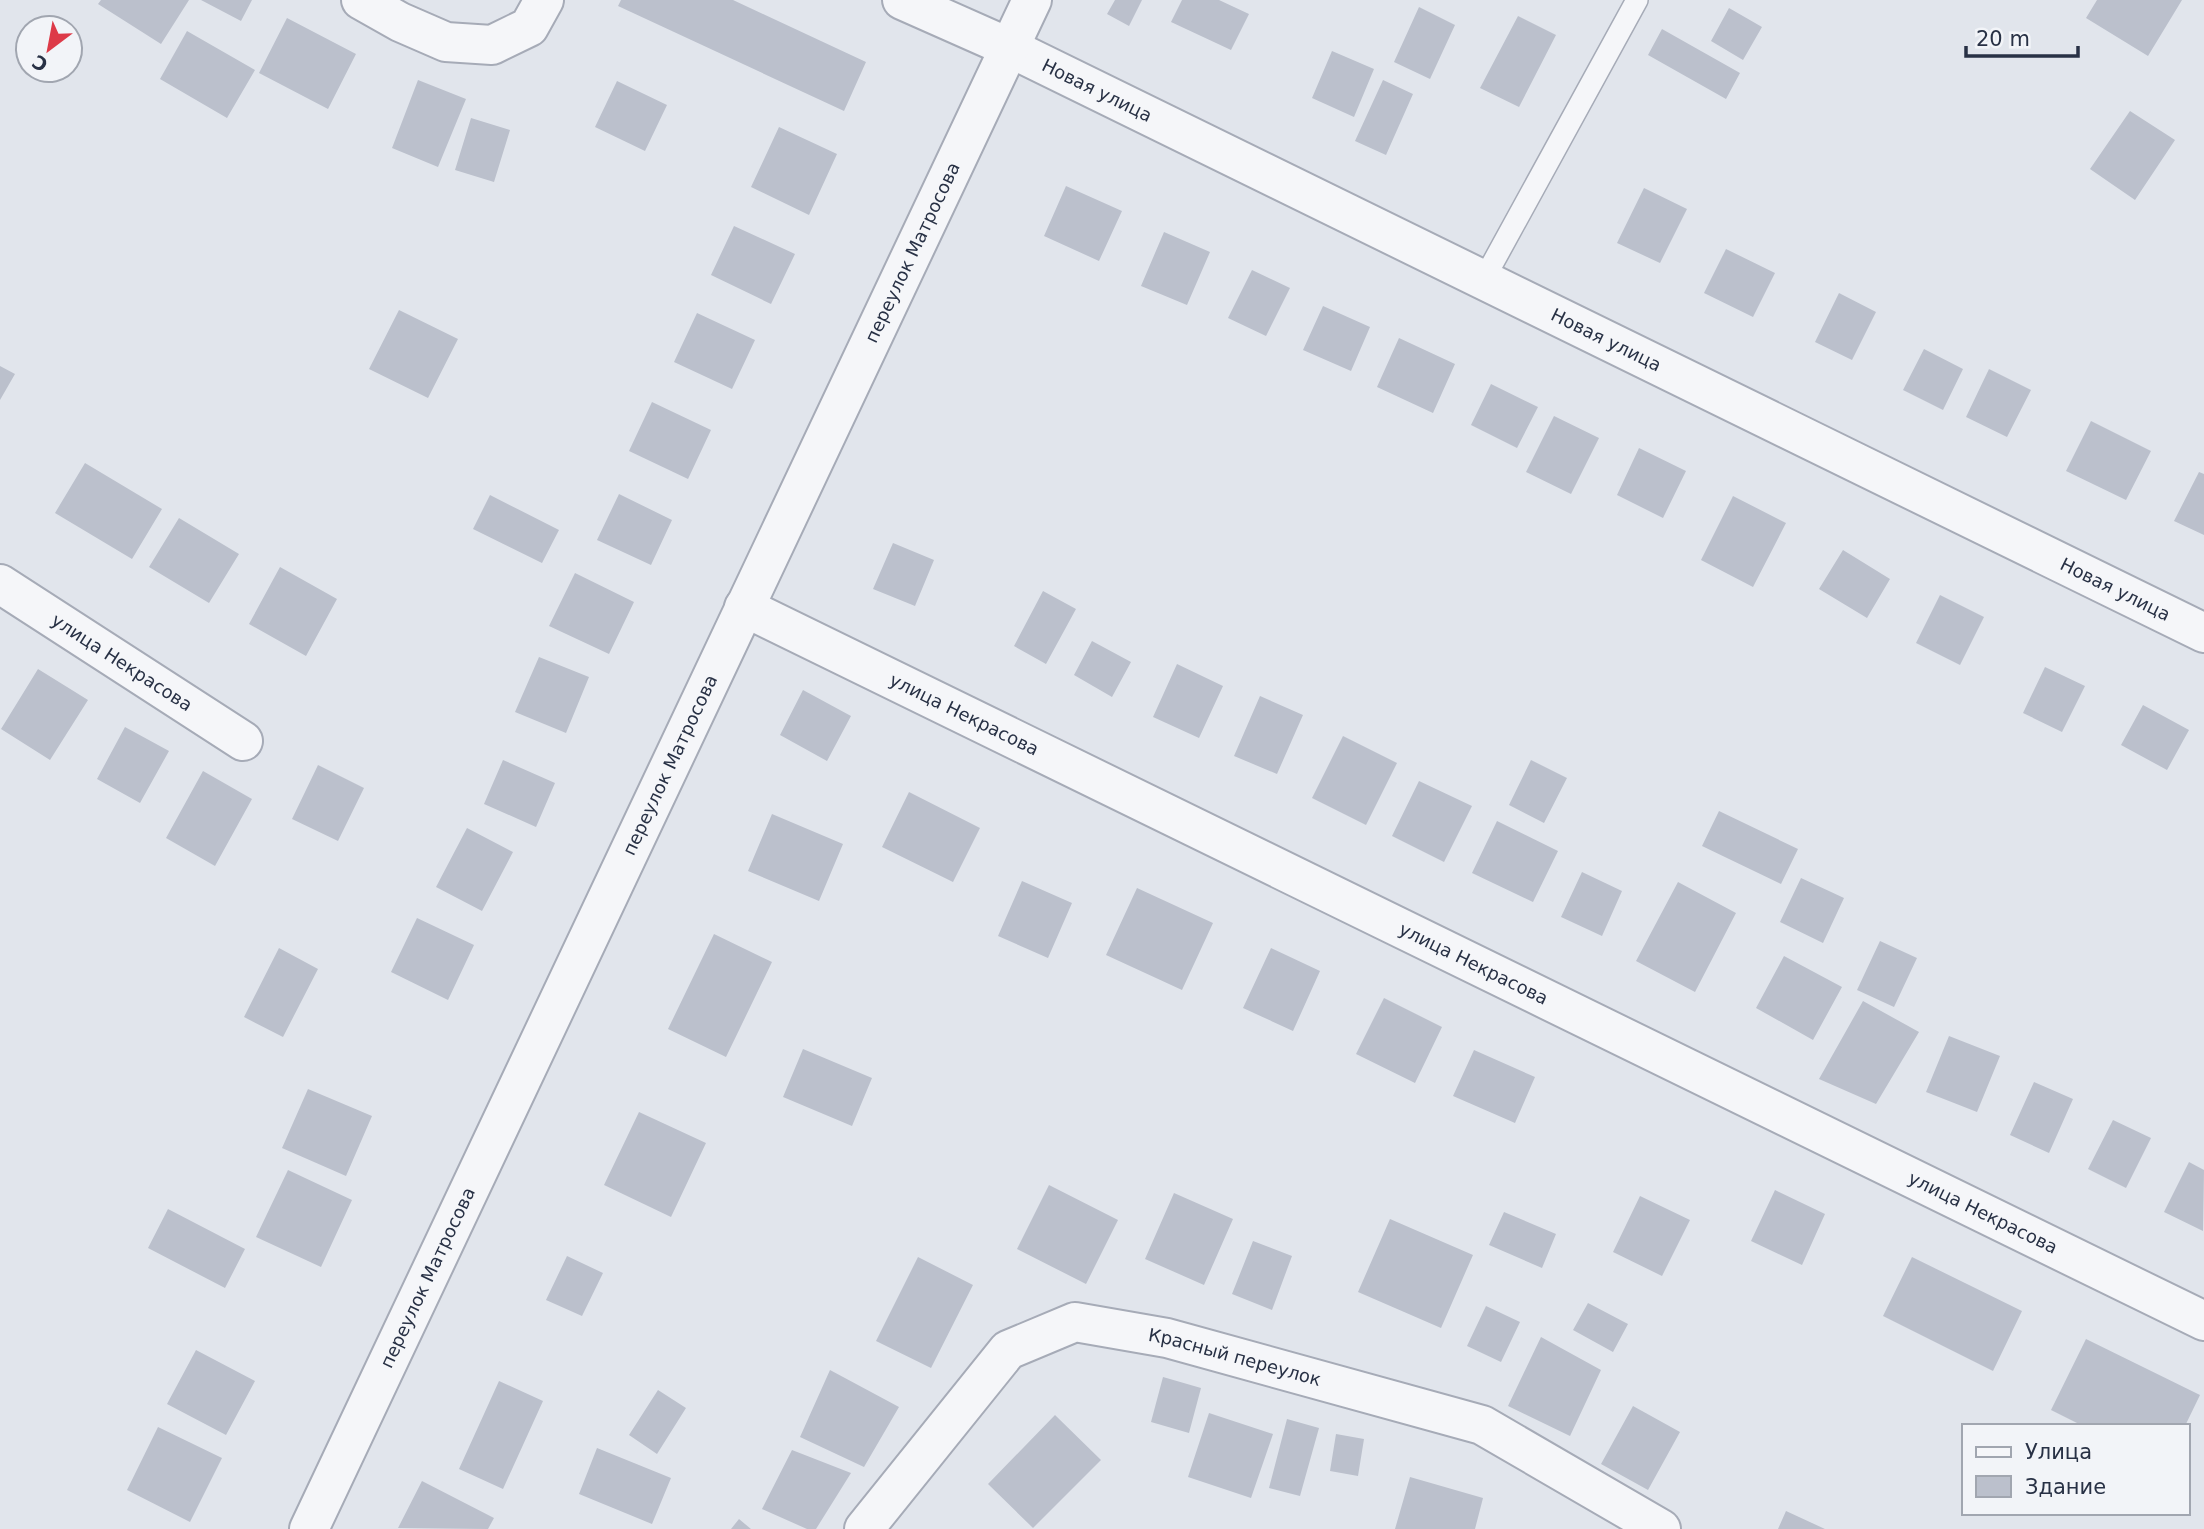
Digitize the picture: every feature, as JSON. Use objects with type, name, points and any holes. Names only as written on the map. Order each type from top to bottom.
[{"type":"street","points":[[361,0],[400,22],[446,42],[492,45],[529,27],[544,0]]},
{"type":"street","name":"Новая улица","points":[[902,0],[1008,47],[2204,633]]},
{"type":"street","name":"переулок Матросова","points":[[309,1529],[1032,0]]},
{"type":"street","name":"улица Некрасова","points":[[0,584],[243,741]]},
{"type":"street","name":"улица Некрасова","points":[[744,607],[2204,1321]]},
{"type":"street","name":"Красный переулок","points":[[864,1529],[1008,1350],[1075,1322],[1167,1338],[1482,1425],[1661,1529]]},
{"type":"lane","points":[[1484,279],[1637,0]]},
{"type":"building","points":[[101,0],[189,0],[161,44],[98,4]]},
{"type":"building","points":[[201,0],[252,0],[241,21]]},
{"type":"building","points":[[621,0],[733,0],[866,62],[844,111],[618,6]]},
{"type":"building","points":[[1115,0],[1142,0],[1129,26],[1107,14]]},
{"type":"building","points":[[1182,0],[1219,0],[1249,14],[1231,50],[1171,22]]},
{"type":"building","points":[[2097,0],[2182,0],[2148,56],[2086,18]]},
{"type":"building","points":[[1419,7],[1455,25],[1430,79],[1394,62]]},
{"type":"building","points":[[1729,8],[1762,27],[1743,60],[1711,41]]},
{"type":"building","points":[[1518,16],[1556,35],[1519,107],[1480,88]]},
{"type":"building","points":[[287,18],[356,54],[328,109],[259,73]]},
{"type":"building","points":[[1662,29],[1740,73],[1726,99],[1648,55]]},
{"type":"building","points":[[187,31],[255,70],[227,118],[160,79]]},
{"type":"building","points":[[1332,51],[1374,69],[1354,117],[1312,98]]},
{"type":"building","points":[[418,80],[466,99],[438,167],[392,148]]},
{"type":"building","points":[[1383,80],[1413,94],[1386,155],[1355,141]]},
{"type":"building","points":[[617,81],[667,105],[645,151],[595,127]]},
{"type":"building","points":[[2130,111],[2175,140],[2135,200],[2090,169]]},
{"type":"building","points":[[471,118],[510,130],[494,182],[455,170]]},
{"type":"building","points":[[779,127],[837,154],[809,215],[751,187]]},
{"type":"building","points":[[1066,186],[1122,211],[1099,261],[1044,236]]},
{"type":"building","points":[[1644,188],[1687,209],[1660,263],[1617,243]]},
{"type":"building","points":[[734,226],[795,254],[771,304],[711,275]]},
{"type":"building","points":[[1164,232],[1210,252],[1187,305],[1141,286]]},
{"type":"building","points":[[1726,249],[1775,273],[1753,317],[1704,293]]},
{"type":"building","points":[[1252,270],[1290,288],[1266,336],[1228,318]]},
{"type":"building","points":[[1839,293],[1876,312],[1852,360],[1815,342]]},
{"type":"building","points":[[1323,306],[1370,327],[1351,371],[1303,350]]},
{"type":"building","points":[[399,310],[458,339],[428,398],[369,369]]},
{"type":"building","points":[[697,313],[755,340],[732,389],[674,362]]},
{"type":"building","points":[[1399,338],[1455,364],[1433,413],[1377,387]]},
{"type":"building","points":[[1924,349],[1963,369],[1943,410],[1903,390]]},
{"type":"building","points":[[0,366],[15,374],[0,400]]},
{"type":"building","points":[[1989,369],[2031,390],[2007,437],[1966,417]]},
{"type":"building","points":[[1491,384],[1538,407],[1517,448],[1471,425]]},
{"type":"building","points":[[652,402],[711,430],[688,479],[629,451]]},
{"type":"building","points":[[1554,416],[1599,438],[1571,494],[1526,472]]},
{"type":"building","points":[[2091,421],[2151,451],[2126,500],[2066,471]]},
{"type":"building","points":[[1639,448],[1686,471],[1663,518],[1617,495]]},
{"type":"building","points":[[85,463],[162,509],[132,559],[55,513]]},
{"type":"building","points":[[2199,472],[2204,474],[2204,535],[2174,521]]},
{"type":"building","points":[[619,494],[672,520],[651,565],[597,540]]},
{"type":"building","points":[[490,495],[559,530],[542,563],[473,529]]},
{"type":"building","points":[[1733,496],[1786,523],[1753,587],[1701,560]]},
{"type":"building","points":[[179,518],[239,554],[209,603],[149,567]]},
{"type":"building","points":[[893,543],[934,560],[915,606],[873,589]]},
{"type":"building","points":[[1843,550],[1890,579],[1867,618],[1819,589]]},
{"type":"building","points":[[280,567],[337,599],[306,656],[249,624]]},
{"type":"building","points":[[575,573],[634,602],[609,654],[549,626]]},
{"type":"building","points":[[1043,591],[1076,609],[1046,664],[1014,646]]},
{"type":"building","points":[[1940,595],[1984,617],[1960,665],[1916,643]]},
{"type":"building","points":[[1092,641],[1131,662],[1112,697],[1074,675]]},
{"type":"building","points":[[539,657],[589,677],[566,733],[515,712]]},
{"type":"building","points":[[1177,664],[1223,686],[1199,738],[1153,717]]},
{"type":"building","points":[[2045,667],[2085,686],[2062,732],[2023,713]]},
{"type":"building","points":[[38,669],[88,700],[50,760],[1,729]]},
{"type":"building","points":[[803,690],[851,716],[827,761],[780,735]]},
{"type":"building","points":[[1260,696],[1303,715],[1277,774],[1234,756]]},
{"type":"building","points":[[2143,705],[2189,730],[2167,770],[2121,745]]},
{"type":"building","points":[[125,727],[169,751],[140,803],[97,779]]},
{"type":"building","points":[[1343,736],[1397,763],[1366,825],[1312,798]]},
{"type":"building","points":[[503,760],[555,783],[536,827],[484,804]]},
{"type":"building","points":[[1531,760],[1567,778],[1544,823],[1509,805]]},
{"type":"building","points":[[318,765],[364,788],[338,841],[292,819]]},
{"type":"building","points":[[203,771],[252,799],[215,866],[166,838]]},
{"type":"building","points":[[1419,781],[1472,806],[1444,862],[1392,836]]},
{"type":"building","points":[[909,792],[980,828],[953,882],[882,847]]},
{"type":"building","points":[[1719,811],[1798,849],[1781,884],[1702,846]]},
{"type":"building","points":[[772,814],[843,844],[819,901],[748,871]]},
{"type":"building","points":[[1497,821],[1558,851],[1533,902],[1472,873]]},
{"type":"building","points":[[467,828],[513,852],[482,911],[436,887]]},
{"type":"building","points":[[1582,872],[1622,891],[1602,936],[1561,917]]},
{"type":"building","points":[[1801,878],[1844,898],[1823,943],[1780,922]]},
{"type":"building","points":[[1022,881],[1072,903],[1048,958],[998,936]]},
{"type":"building","points":[[1678,882],[1736,913],[1695,992],[1636,961]]},
{"type":"building","points":[[1137,888],[1213,923],[1182,990],[1106,955]]},
{"type":"building","points":[[417,918],[474,945],[448,1000],[391,972]]},
{"type":"building","points":[[714,934],[772,962],[726,1057],[668,1029]]},
{"type":"building","points":[[1880,941],[1917,958],[1894,1007],[1857,990]]},
{"type":"building","points":[[279,948],[318,969],[283,1037],[244,1017]]},
{"type":"building","points":[[1271,948],[1320,971],[1293,1031],[1243,1008]]},
{"type":"building","points":[[1784,956],[1842,987],[1813,1040],[1756,1008]]},
{"type":"building","points":[[1384,998],[1442,1027],[1415,1083],[1356,1054]]},
{"type":"building","points":[[1863,1001],[1919,1032],[1876,1104],[1819,1079]]},
{"type":"building","points":[[1949,1036],[2000,1056],[1977,1112],[1926,1092]]},
{"type":"building","points":[[803,1049],[872,1078],[852,1126],[783,1097]]},
{"type":"building","points":[[1474,1050],[1535,1077],[1515,1123],[1453,1096]]},
{"type":"building","points":[[2034,1082],[2073,1099],[2049,1153],[2010,1135]]},
{"type":"building","points":[[308,1089],[372,1116],[346,1176],[282,1148]]},
{"type":"building","points":[[639,1112],[706,1143],[671,1217],[604,1185]]},
{"type":"building","points":[[2113,1120],[2151,1138],[2126,1188],[2088,1169]]},
{"type":"building","points":[[2189,1162],[2204,1170],[2203,1231],[2164,1212]]},
{"type":"building","points":[[288,1170],[352,1200],[321,1267],[256,1237]]},
{"type":"building","points":[[1049,1185],[1118,1220],[1086,1284],[1017,1249]]},
{"type":"building","points":[[1775,1190],[1825,1214],[1802,1265],[1751,1241]]},
{"type":"building","points":[[1174,1193],[1233,1219],[1204,1285],[1145,1259]]},
{"type":"building","points":[[1640,1196],[1690,1220],[1662,1276],[1613,1252]]},
{"type":"building","points":[[168,1209],[245,1249],[225,1288],[148,1248]]},
{"type":"building","points":[[1504,1212],[1556,1234],[1542,1268],[1489,1245]]},
{"type":"building","points":[[1390,1219],[1473,1255],[1441,1328],[1358,1292]]},
{"type":"building","points":[[1253,1241],[1292,1256],[1272,1310],[1232,1294]]},
{"type":"building","points":[[567,1256],[603,1273],[582,1316],[546,1300]]},
{"type":"building","points":[[918,1257],[973,1285],[931,1368],[876,1341]]},
{"type":"building","points":[[1912,1257],[2022,1311],[1993,1371],[1883,1316]]},
{"type":"building","points":[[1588,1303],[1628,1324],[1613,1352],[1573,1330]]},
{"type":"building","points":[[1486,1306],[1520,1322],[1501,1362],[1467,1346]]},
{"type":"building","points":[[1541,1337],[1601,1370],[1570,1436],[1508,1406]]},
{"type":"building","points":[[2086,1339],[2200,1395],[2186,1424],[2079,1424],[2051,1410]]},
{"type":"building","points":[[196,1350],[255,1381],[226,1435],[167,1404]]},
{"type":"building","points":[[830,1370],[899,1407],[864,1467],[800,1437]]},
{"type":"building","points":[[1163,1377],[1201,1388],[1189,1433],[1151,1422]]},
{"type":"building","points":[[499,1381],[543,1401],[503,1489],[459,1469]]},
{"type":"building","points":[[658,1390],[686,1408],[657,1454],[629,1435]]},
{"type":"building","points":[[1633,1406],[1680,1432],[1648,1490],[1601,1464]]},
{"type":"building","points":[[1209,1413],[1273,1434],[1251,1498],[1188,1477]]},
{"type":"building","points":[[1055,1415],[1101,1460],[1033,1528],[988,1484]]},
{"type":"building","points":[[1287,1419],[1319,1428],[1300,1496],[1269,1488]]},
{"type":"building","points":[[158,1427],[222,1458],[190,1522],[127,1490]]},
{"type":"building","points":[[1336,1434],[1364,1439],[1358,1476],[1330,1471]]},
{"type":"building","points":[[597,1448],[671,1478],[652,1524],[579,1494]]},
{"type":"building","points":[[792,1450],[851,1473],[816,1529],[807,1529],[762,1509]]},
{"type":"building","points":[[1410,1477],[1483,1498],[1475,1529],[1395,1529]]},
{"type":"building","points":[[422,1481],[494,1518],[488,1529],[398,1528]]},
{"type":"building","points":[[1786,1511],[1825,1529],[1778,1529]]},
{"type":"building","points":[[739,1519],[751,1529],[731,1529]]}]
